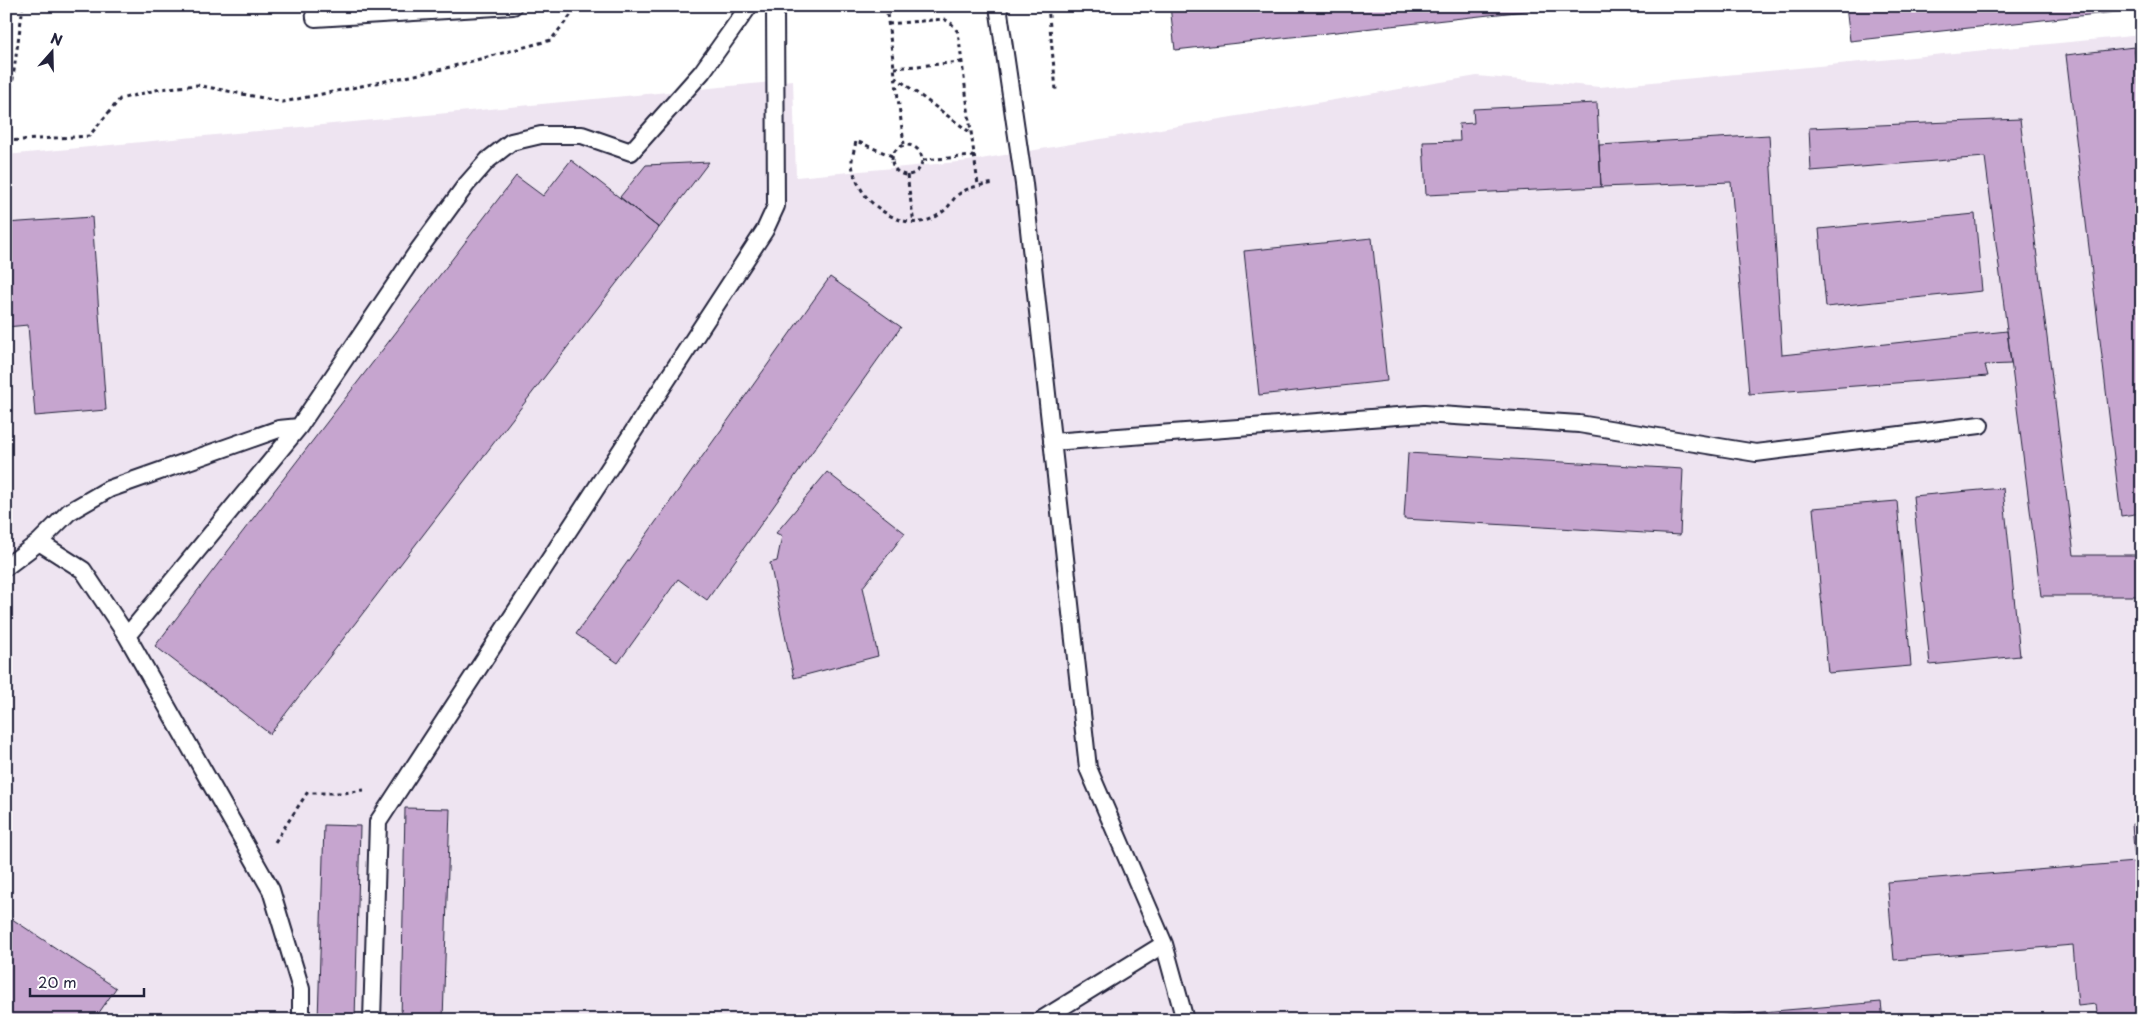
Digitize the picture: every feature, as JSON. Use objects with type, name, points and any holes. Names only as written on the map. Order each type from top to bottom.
[{"type":"lane","points":[[314,6],[315,18],[513,6]]},
{"type":"lane","points":[[127,636],[299,427],[417,252],[466,185],[488,160],[511,142],[541,135],[582,135],[630,152],[702,72],[749,6]]},
{"type":"lane","points":[[372,1020],[378,822],[765,230],[776,206],[775,6]]},
{"type":"lane","points":[[998,6],[1024,180],[1088,768],[1164,944],[1184,1020]]},
{"type":"lane","points":[[1052,442],[1424,414],[1578,424],[1756,453],[1980,424]]},
{"type":"lane","points":[[6,567],[39,542],[69,512],[108,490],[279,430],[299,427]]},
{"type":"lane","points":[[39,542],[83,570],[127,636],[271,890],[301,989],[301,1020]]},
{"type":"lane","points":[[1041,1020],[1164,944]]},
{"type":"path","points":[[6,128],[23,6]]},
{"type":"path","points":[[6,140],[89,136],[120,99],[160,89],[197,85],[283,102],[435,71],[551,40],[578,6]]},
{"type":"path","points":[[886,6],[904,144]]},
{"type":"path","points":[[1048,6],[1056,90]]},
{"type":"path","points":[[888,24],[944,18],[958,32],[978,185]]},
{"type":"path","points":[[894,68],[962,62]]},
{"type":"path","points":[[895,77],[971,133]]},
{"type":"path","points":[[892,156],[856,141],[852,162],[857,180],[865,196],[879,210],[899,220],[914,224],[931,220],[947,208],[958,194],[978,185],[1024,180]]},
{"type":"path","points":[[904,144],[916,147],[923,160],[917,171],[907,175],[896,171],[891,161],[898,147],[904,144]]},
{"type":"path","points":[[923,160],[974,156]]},
{"type":"path","points":[[907,175],[914,224]]},
{"type":"path","points":[[258,868],[307,793],[344,793],[403,784]]},
{"type":"shaded area","points":[[2142,35],[2142,1020],[6,1020],[6,155],[793,80],[796,177],[969,161],[1477,76],[1600,87]]},
{"type":"building","points":[[1170,6],[1570,6],[1175,50]]},
{"type":"building","points":[[1846,6],[2125,6],[2125,11],[1850,41]]},
{"type":"building","points":[[2134,47],[2142,112],[2142,513],[2121,516],[2066,55]]},
{"type":"building","points":[[1597,103],[1601,187],[1426,195],[1423,142],[1460,141],[1459,124],[1474,123],[1473,109]]},
{"type":"building","points":[[2020,119],[2074,555],[2142,555],[2142,596],[2041,596],[1985,157],[1811,171],[1809,128]]},
{"type":"building","points":[[1769,135],[1782,355],[2007,331],[2011,364],[1985,365],[1988,376],[1749,394],[1731,182],[1601,187],[1599,145]]},
{"type":"building","points":[[571,160],[659,228],[270,734],[155,646],[516,176],[543,196]]},
{"type":"building","points":[[709,162],[659,228],[620,197],[646,165]]},
{"type":"building","points":[[1975,214],[1982,291],[1826,307],[1819,229]]},
{"type":"building","points":[[92,217],[106,410],[35,416],[28,325],[6,327],[6,223]]},
{"type":"building","points":[[1372,238],[1387,381],[1259,395],[1244,251]]},
{"type":"building","points":[[830,277],[901,327],[707,600],[678,579],[618,663],[576,634]]},
{"type":"building","points":[[1408,453],[1683,469],[1680,535],[1404,519]]},
{"type":"building","points":[[827,472],[905,533],[863,587],[878,656],[794,678],[770,563],[777,561],[782,536],[776,533]]},
{"type":"building","points":[[2003,488],[2020,656],[1930,665],[1913,496]]},
{"type":"building","points":[[1897,501],[1911,666],[1828,673],[1813,508]]},
{"type":"building","points":[[405,808],[450,809],[443,1020],[401,1020]]},
{"type":"building","points":[[2142,823],[2142,1020],[2098,1020],[2096,1004],[2078,1006],[2073,945],[1894,960],[1887,882],[2135,862],[2132,824]]},
{"type":"building","points":[[324,825],[360,826],[355,1020],[318,1020]]},
{"type":"building","points":[[6,915],[116,988],[94,1020],[6,1020]]},
{"type":"building","points":[[1881,1002],[1883,1020],[1668,1020]]}]
